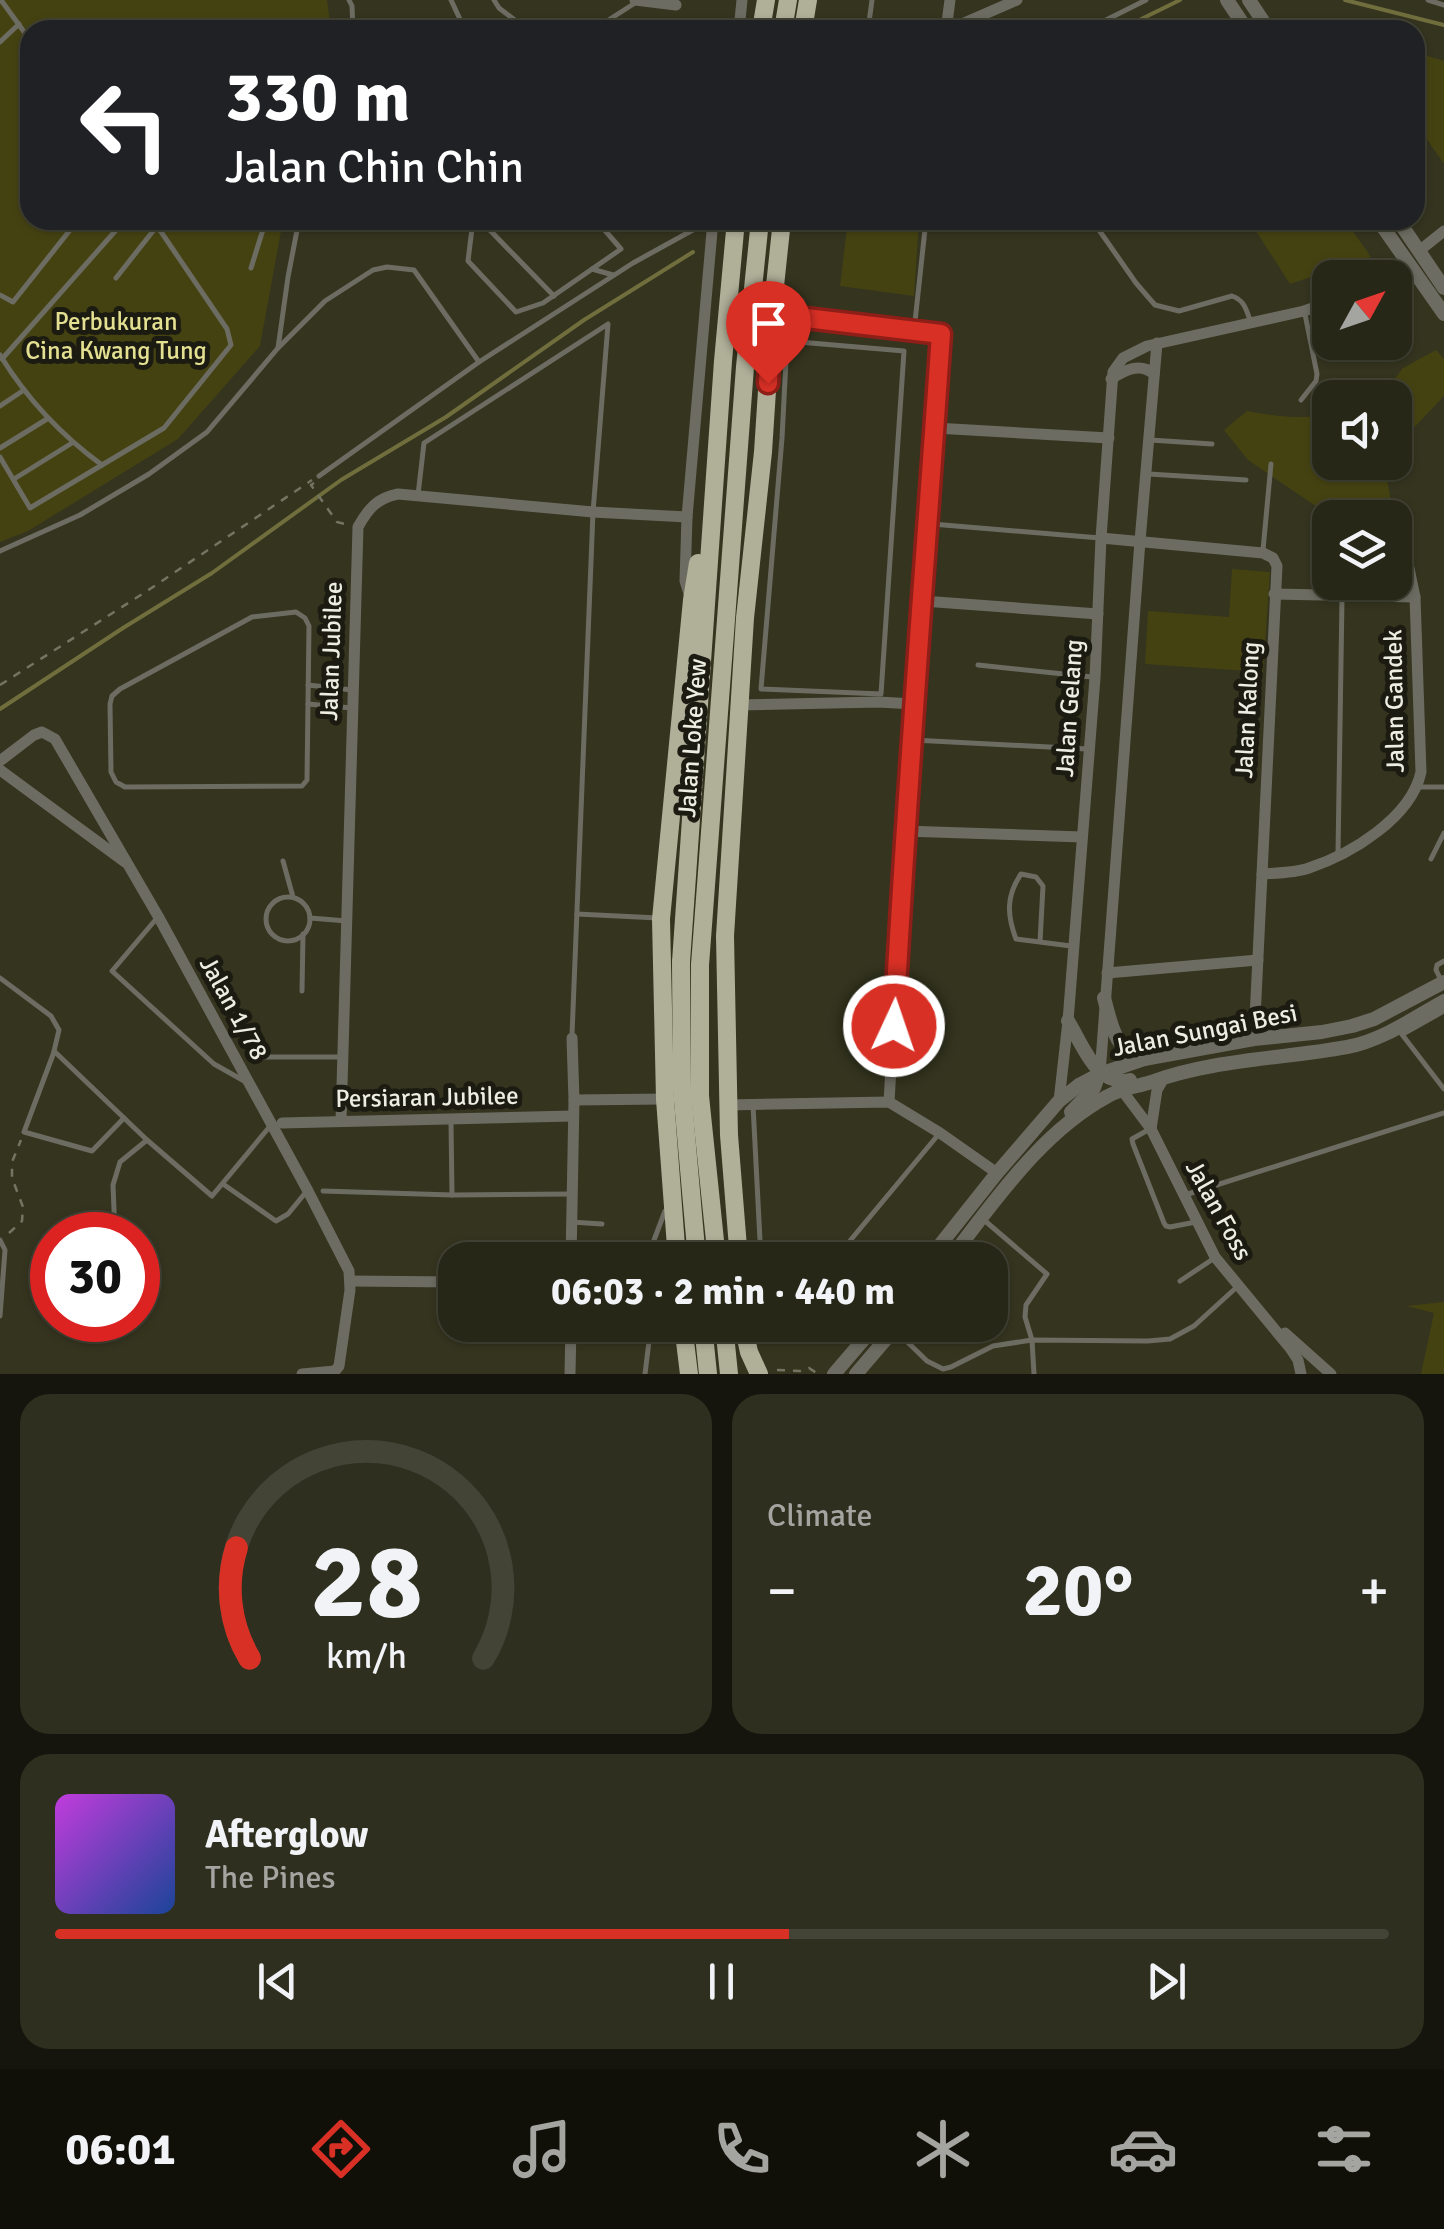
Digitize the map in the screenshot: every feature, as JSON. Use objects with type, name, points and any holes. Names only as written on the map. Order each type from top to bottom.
[{"type":"highway","name":"Jalan Loke Yew","points":[[715,1242],[691,964],[710,534],[735,230]]},
{"type":"highway","name":"Jalan Loke Yew","points":[[695,1242],[682,1089],[759,230]]},
{"type":"highway","points":[[738,1242],[728,1105],[725,936],[738,706],[781,230]]},
{"type":"highway","points":[[734,509],[743,557],[745,618]]},
{"type":"highway","points":[[675,1242],[665,1099],[661,918],[692,600],[699,560],[710,534]]},
{"type":"highway","points":[[673,1222],[684,1236],[707,1239],[728,1228],[736,1214]]},
{"type":"highway","points":[[685,1342],[689,1374]]},
{"type":"highway","points":[[705,1342],[708,1374]]},
{"type":"highway","points":[[726,1342],[729,1374]]},
{"type":"highway","points":[[747,1342],[748,1352],[768,1372]]},
{"type":"street","points":[[970,20],[1016,0]]},
{"type":"street","points":[[637,1],[676,3]]},
{"type":"street","points":[[692,600],[685,580],[687,518],[711,230]]},
{"type":"street","points":[[1385,230],[1444,314]]},
{"type":"street","points":[[1405,230],[1444,288]]},
{"type":"street","points":[[1420,251],[1444,231]]},
{"type":"street","points":[[1412,274],[1416,273]]},
{"type":"street","points":[[1112,380],[1117,365],[1137,350],[1312,308]]},
{"type":"street","points":[[889,1102],[910,739],[941,334]]},
{"type":"street","points":[[1057,1133],[1063,1120],[1094,1088],[1100,1074],[1157,344]]},
{"type":"street","points":[[1112,380],[1134,368],[1154,374]]},
{"type":"street","name":"Jalan Gelang","points":[[1059,1102],[1095,678],[1112,380]]},
{"type":"street","points":[[934,428],[1109,438]]},
{"type":"street","name":"Jalan Jubilee","points":[[340,1121],[358,527],[368,509],[386,496],[398,494],[687,518]]},
{"type":"street","points":[[1101,538],[1263,553]]},
{"type":"street","name":"Jalan Kalong","points":[[1254,1039],[1277,566],[1273,558],[1263,553]]},
{"type":"street","name":"Jalan Gandek","points":[[1262,874],[1308,869],[1377,834],[1418,788],[1421,772],[1412,581]]},
{"type":"street","points":[[1274,594],[1312,595]]},
{"type":"street","points":[[923,601],[1098,614]]},
{"type":"street","points":[[738,706],[913,704]]},
{"type":"street","name":"Jalan 1/78","points":[[0,761],[42,732],[50,734],[60,746],[249,1084],[277,1124],[350,1281],[341,1361],[335,1371],[302,1374]]},
{"type":"street","points":[[0,770],[128,865]]},
{"type":"street","points":[[904,831],[1082,838]]},
{"type":"street","points":[[1107,973],[1258,960]]},
{"type":"street","name":"Jalan Sungai Besi","points":[[942,1242],[1059,1102],[1100,1074],[1144,1059],[1352,1026],[1444,984]]},
{"type":"street","points":[[1104,998],[1118,1041],[1126,1052],[1144,1059]]},
{"type":"street","name":"Jalan Sungai Besi","points":[[962,1242],[1015,1176],[1057,1133],[1087,1108],[1121,1090],[1166,1076],[1262,1057],[1350,1047],[1400,1031],[1444,1001]]},
{"type":"street","points":[[1068,1021],[1100,1074],[1118,1082],[1166,1076]]},
{"type":"street","points":[[571,1242],[572,1038]]},
{"type":"street","points":[[1151,1129],[1157,1090],[1166,1076]]},
{"type":"street","name":"Jalan Foss","points":[[1121,1090],[1151,1129],[1215,1257],[1290,1348],[1301,1374]]},
{"type":"street","points":[[574,1100],[665,1099]]},
{"type":"street","points":[[728,1105],[889,1102],[998,1173]]},
{"type":"street","name":"Persiaran Jubilee","points":[[277,1124],[574,1116]]},
{"type":"street","points":[[350,1281],[438,1282]]},
{"type":"street","name":"Jalan Foss","points":[[1256,1306],[1331,1374]]},
{"type":"street","points":[[570,1374],[571,1342]]},
{"type":"street","points":[[834,1374],[863,1342]]},
{"type":"street","points":[[856,1374],[883,1342]]},
{"type":"lane","points":[[0,42],[19,24],[1,0]]},
{"type":"lane","points":[[494,0],[514,20]]},
{"type":"lane","points":[[1106,20],[1146,0]]},
{"type":"lane","points":[[1428,0],[1444,5]]},
{"type":"lane","points":[[608,20],[637,1]]},
{"type":"lane","points":[[0,295],[13,302],[70,230]]},
{"type":"lane","points":[[102,465],[47,418],[1,357],[116,230]]},
{"type":"lane","points":[[116,278],[150,230]]},
{"type":"lane","points":[[0,456],[30,508],[164,428],[232,345],[227,329],[160,230]]},
{"type":"lane","points":[[250,268],[263,230]]},
{"type":"lane","points":[[278,348],[297,230]]},
{"type":"lane","points":[[472,230],[468,261],[516,312],[544,303],[621,249]]},
{"type":"lane","points":[[490,230],[554,296]]},
{"type":"lane","points":[[605,230],[633,263]]},
{"type":"lane","points":[[318,476],[479,362],[633,263],[694,230]]},
{"type":"lane","points":[[914,330],[925,230]]},
{"type":"lane","points":[[1099,230],[1156,305],[1179,311],[1232,296],[1245,306],[1251,323]]},
{"type":"lane","points":[[0,551],[80,514],[149,474],[207,432],[278,348],[325,301],[373,270],[414,270],[479,362]]},
{"type":"lane","points":[[592,270],[614,276]]},
{"type":"lane","points":[[1301,400],[1317,374],[1304,311]]},
{"type":"lane","points":[[772,314],[941,334]]},
{"type":"lane","points":[[417,496],[424,443],[608,324],[593,512],[572,1038]]},
{"type":"lane","points":[[787,341],[904,352],[881,694],[762,689],[774,532],[787,341]]},
{"type":"lane","points":[[0,406],[24,390]]},
{"type":"lane","points":[[0,448],[47,418]]},
{"type":"lane","points":[[763,452],[782,438]]},
{"type":"lane","points":[[1148,440],[1212,444]]},
{"type":"lane","points":[[14,480],[72,443]]},
{"type":"lane","points":[[1263,553],[1271,464]]},
{"type":"lane","points":[[1145,474],[1246,480]]},
{"type":"lane","points":[[755,518],[774,532]]},
{"type":"lane","points":[[929,524],[1101,538]]},
{"type":"lane","points":[[1338,855],[1342,600]]},
{"type":"lane","points":[[296,612],[305,618],[309,626],[308,686],[307,780],[302,786],[124,787],[111,772],[112,696],[252,617],[296,612]]},
{"type":"lane","points":[[978,665],[1095,678]]},
{"type":"lane","points":[[308,686],[352,690]]},
{"type":"lane","points":[[308,704],[352,708]]},
{"type":"lane","points":[[910,739],[1089,749]]},
{"type":"lane","points":[[1418,788],[1444,788]]},
{"type":"lane","points":[[1431,860],[1444,833]]},
{"type":"lane","points":[[283,861],[293,898]]},
{"type":"lane","points":[[1040,942],[1043,886],[1036,877],[1021,874],[1009,898],[1008,919],[1016,939],[1040,942],[1074,946]]},
{"type":"lane","points":[[302,991],[304,934],[310,918],[305,905],[293,898],[278,898],[272,903],[266,924],[275,937],[297,939],[304,934]]},
{"type":"lane","points":[[577,914],[661,918]]},
{"type":"lane","points":[[158,916],[112,971],[214,1064],[249,1084]]},
{"type":"lane","points":[[310,918],[347,921]]},
{"type":"lane","points":[[1444,961],[1436,970],[1444,984]]},
{"type":"lane","points":[[0,978],[50,1016],[58,1030],[24,1132],[92,1151],[124,1118]]},
{"type":"lane","points":[[1444,1011],[1400,1031],[1444,1089]]},
{"type":"lane","points":[[54,1051],[212,1196],[277,1124]]},
{"type":"lane","points":[[261,1057],[342,1058]]},
{"type":"lane","points":[[752,1105],[760,1242]]},
{"type":"lane","points":[[1184,1196],[1444,1113]]},
{"type":"lane","points":[[451,1119],[452,1195]]},
{"type":"lane","points":[[1151,1129],[1132,1139],[1132,1144],[1164,1223],[1170,1226],[1196,1222]]},
{"type":"lane","points":[[849,1242],[940,1133]]},
{"type":"lane","points":[[114,1212],[113,1186],[120,1162],[147,1140]]},
{"type":"lane","points":[[223,1184],[276,1222],[308,1191]]},
{"type":"lane","points":[[654,1242],[672,1184]]},
{"type":"lane","points":[[323,1191],[571,1194]]},
{"type":"lane","points":[[981,1218],[1046,1274],[1026,1304],[1034,1374]]},
{"type":"lane","points":[[570,1222],[602,1224]]},
{"type":"lane","points":[[0,1316],[5,1250],[1,1240]]},
{"type":"lane","points":[[1180,1281],[1215,1257]]},
{"type":"lane","points":[[910,1342],[938,1371],[993,1346],[1032,1340],[1170,1339],[1194,1326],[1238,1286]]},
{"type":"lane","points":[[646,1374],[649,1342]]},
{"type":"path","points":[[0,685],[318,476]]},
{"type":"path","points":[[311,485],[337,522]]},
{"type":"path","points":[[1,1240],[22,1220],[24,1207],[12,1178],[12,1162],[24,1132]]},
{"type":"path","points":[[768,1372],[800,1372],[809,1368],[818,1374]]},
{"type":"green space","name":"Perbukuran Cina Kwang Tung","points":[[0,0],[327,0],[330,20],[20,20],[20,230],[281,230],[260,346],[178,439],[28,531],[0,542]]},
{"type":"green space","points":[[1425,55],[1444,61],[1444,164],[1425,136]]},
{"type":"green space","points":[[847,230],[918,230],[914,296],[840,286]]},
{"type":"green space","points":[[1255,230],[1352,230],[1371,257],[1312,260],[1312,277],[1290,284]]},
{"type":"green space","points":[[1436,350],[1444,359],[1444,396],[1412,430],[1412,380],[1394,380],[1403,368]]},
{"type":"green space","points":[[1247,411],[1312,416],[1312,480],[1387,480],[1391,500],[1312,500],[1312,504],[1248,460],[1224,430]]},
{"type":"green space","points":[[1232,569],[1270,572],[1263,672],[1145,664],[1148,611],[1229,617]]},
{"type":"green space","points":[[1444,1302],[1444,1374],[1421,1374],[1434,1313],[1407,1306]]},
{"type":"waterway","points":[[1139,20],[1180,0]]},
{"type":"waterway","points":[[1345,0],[1424,20]]},
{"type":"waterway","points":[[1425,20],[1444,25]]},
{"type":"waterway","points":[[0,709],[212,573],[341,480],[446,417],[584,320],[693,252]]},
{"type":"route","points":[[768,383],[772,314],[941,334],[910,739],[894,1026]]}]
